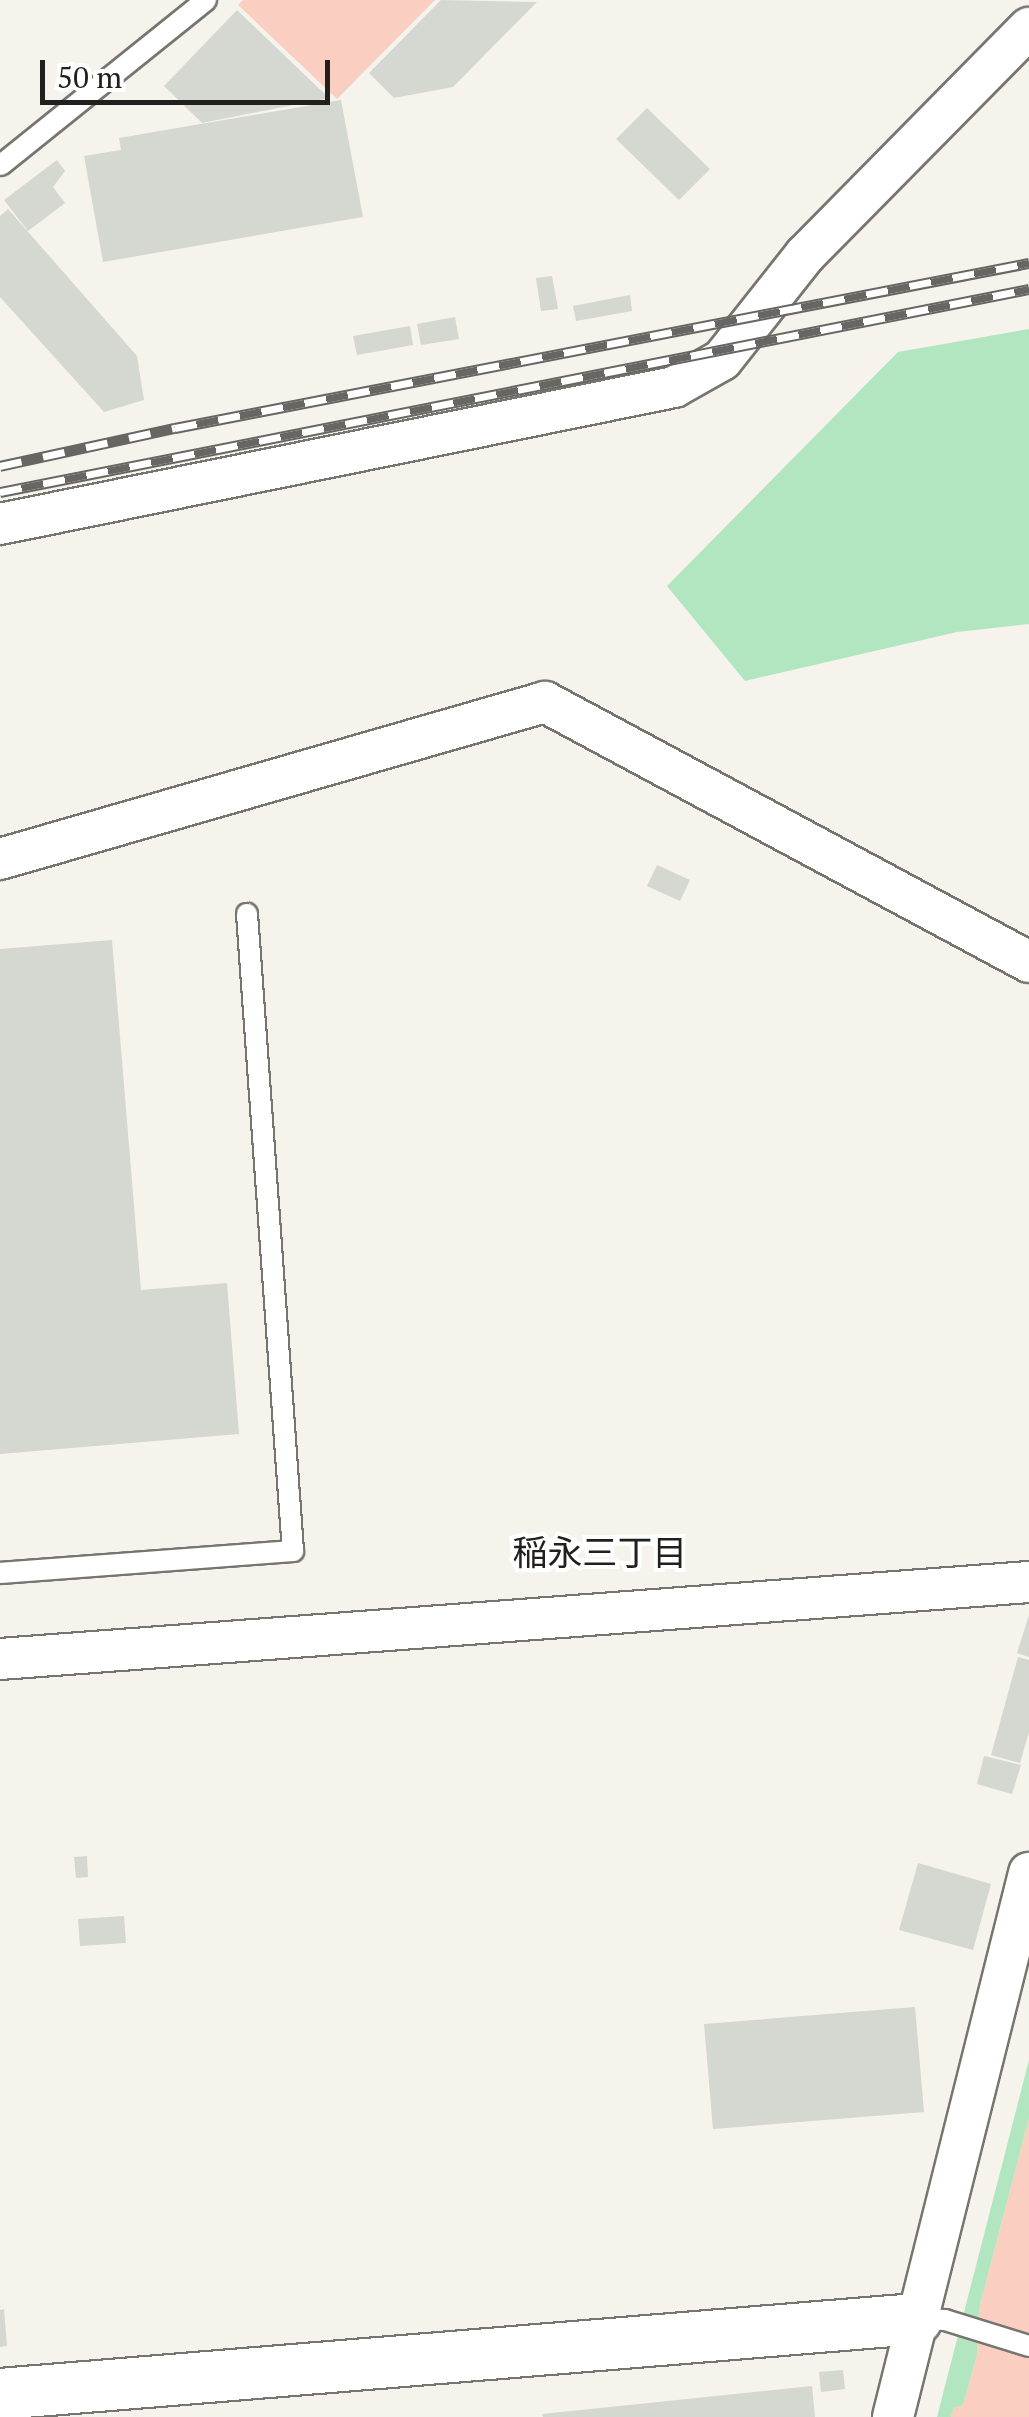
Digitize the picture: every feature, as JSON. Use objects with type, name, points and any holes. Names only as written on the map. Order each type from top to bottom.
[{"type":"street","points":[[0,524],[674,388],[722,360],[805,254],[1029,28]]},
{"type":"street","points":[[0,858],[545,702],[1029,962]]},
{"type":"street","points":[[0,1659],[1029,1582]]},
{"type":"street","points":[[893,2417],[931,2320],[1029,1874]]},
{"type":"street","points":[[0,2394],[931,2320]]},
{"type":"lane","points":[[1,165],[206,0]]},
{"type":"lane","points":[[0,1574],[293,1551],[247,914]]},
{"type":"lane","points":[[931,2320],[1029,2346]]},
{"type":"shaded area","points":[[243,0],[435,0],[337,99],[238,5]]},
{"type":"shaded area","points":[[1029,329],[1029,624],[957,632],[745,681],[667,586],[898,352]]},
{"type":"shaded area","points":[[1029,2060],[1029,2118],[979,2309],[977,2355],[963,2405],[954,2408],[951,2417],[937,2417]]},
{"type":"shaded area","points":[[1029,2118],[1029,2417],[951,2417],[954,2408],[963,2405],[977,2355],[979,2309]]},
{"type":"building","points":[[441,0],[537,2],[453,87],[394,98],[369,73]]},
{"type":"building","points":[[237,10],[329,98],[202,123],[164,86]]},
{"type":"building","points":[[341,100],[363,217],[103,262],[84,156],[121,150],[119,138]]},
{"type":"building","points":[[647,108],[710,169],[679,200],[616,139]]},
{"type":"building","points":[[57,160],[65,171],[53,187],[65,203],[28,231],[4,200]]},
{"type":"building","points":[[8,209],[137,356],[144,400],[104,412],[0,297],[0,216]]},
{"type":"building","points":[[552,276],[558,309],[541,311],[536,278]]},
{"type":"building","points":[[630,295],[632,311],[576,321],[573,306]]},
{"type":"building","points":[[455,317],[459,339],[421,345],[417,324]]},
{"type":"building","points":[[410,326],[413,345],[357,355],[353,336]]},
{"type":"building","points":[[657,865],[690,880],[680,901],[647,886]]},
{"type":"building","points":[[112,940],[141,1290],[227,1283],[239,1434],[0,1454],[0,949]]},
{"type":"building","points":[[1029,1615],[1029,1657],[1017,1653]]},
{"type":"building","points":[[1018,1657],[1029,1660],[1029,1732],[1020,1763],[991,1755]]},
{"type":"building","points":[[984,1756],[1021,1765],[1012,1794],[977,1784]]},
{"type":"building","points":[[87,1856],[88,1877],[76,1878],[74,1857]]},
{"type":"building","points":[[918,1863],[991,1884],[973,1950],[899,1930]]},
{"type":"building","points":[[124,1916],[126,1943],[80,1946],[78,1919]]},
{"type":"building","points":[[915,2007],[924,2112],[713,2129],[704,2024]]},
{"type":"building","points":[[4,2309],[7,2346],[0,2347],[0,2310]]},
{"type":"building","points":[[843,2370],[845,2389],[821,2392],[819,2372]]},
{"type":"building","points":[[812,2386],[815,2417],[542,2414]]},
{"type":"railway","points":[[0,466],[175,428],[1029,263]]},
{"type":"railway","points":[[0,492],[1029,289]]},
{"type":"district","name":"稲永三丁目","points":[[600,1552]]}]
